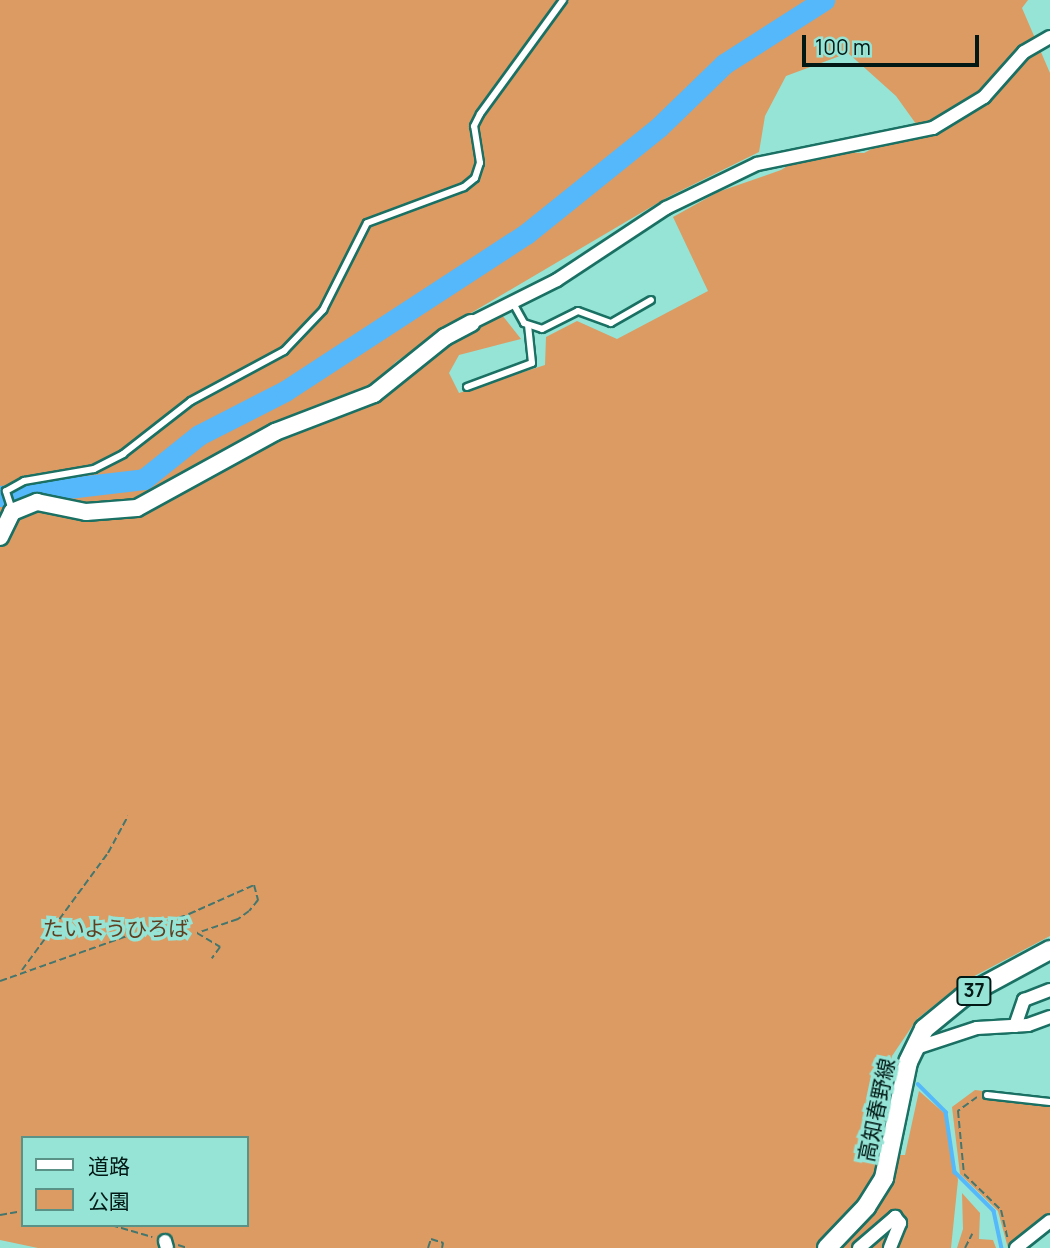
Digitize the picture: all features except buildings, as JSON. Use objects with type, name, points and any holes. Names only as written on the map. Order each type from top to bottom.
[{"type":"main road","name":"高知春野線","points":[[827,1248],[866,1207],[884,1178],[913,1049],[923,1029],[941,1010],[1050,950]]},
{"type":"street","points":[[0,537],[12,512],[37,502],[86,512],[137,508],[275,432],[374,394],[444,337],[557,280],[666,208],[757,164],[933,128],[984,97],[1024,52],[1050,37]]},
{"type":"street","points":[[1015,1026],[1024,1000],[1050,989]]},
{"type":"street","points":[[913,1049],[977,1028],[1015,1026],[1050,1017]]},
{"type":"street","points":[[859,1248],[895,1217],[900,1223],[890,1248]]},
{"type":"street","points":[[1016,1248],[1050,1222]]},
{"type":"lane","points":[[12,512],[6,491],[24,481],[94,469],[123,454],[191,401],[284,351],[323,310],[367,223],[464,187],[475,178],[480,163],[474,125],[563,0]]},
{"type":"lane","points":[[528,325],[542,329],[578,311],[611,323],[651,300]]},
{"type":"lane","points":[[467,387],[532,363],[528,325],[513,303]]},
{"type":"lane","points":[[987,1095],[1050,1102]]},
{"type":"path","points":[[21,971],[108,853],[128,816]]},
{"type":"path","points":[[0,981],[21,971],[189,914],[254,885],[258,900],[249,911],[238,919],[197,933],[220,947],[212,958]]},
{"type":"path","points":[[987,1095],[958,1111],[964,1174],[1001,1210],[1010,1248]]},
{"type":"path","points":[[0,1215],[21,1212]]},
{"type":"path","points":[[117,1227],[166,1244]]},
{"type":"path","points":[[965,1248],[972,1234]]},
{"type":"path","points":[[428,1248],[431,1239],[443,1243],[442,1248]]},
{"type":"green space","name":"たいようひろば","points":[[0,0],[1028,0],[1022,8],[1050,73],[1050,936],[965,981],[917,1019],[892,1056],[883,1155],[905,1155],[919,1091],[944,1113],[958,1180],[951,1248],[38,1248],[0,1240]],"holes":[[[848,53],[896,96],[924,135],[897,136],[864,153],[811,151],[781,170],[718,192],[673,217],[708,291],[617,339],[577,321],[546,337],[545,365],[459,393],[449,373],[459,355],[521,339],[502,315],[448,340],[374,394],[373,384],[397,361],[454,323],[668,197],[759,152],[765,116],[786,76]]]},
{"type":"green space","points":[[975,1090],[1050,1099],[1050,1215],[1008,1248],[998,1211],[960,1174],[952,1107]]},
{"type":"green space","points":[[962,1193],[980,1213],[979,1239],[993,1240],[996,1248],[957,1248],[963,1229]]},
{"type":"waterway","points":[[0,496],[144,479],[199,435],[285,391],[526,234],[659,127],[724,64],[824,0]]},
{"type":"waterway","points":[[918,1084],[946,1112],[955,1172],[994,1211],[1002,1248]]}]
